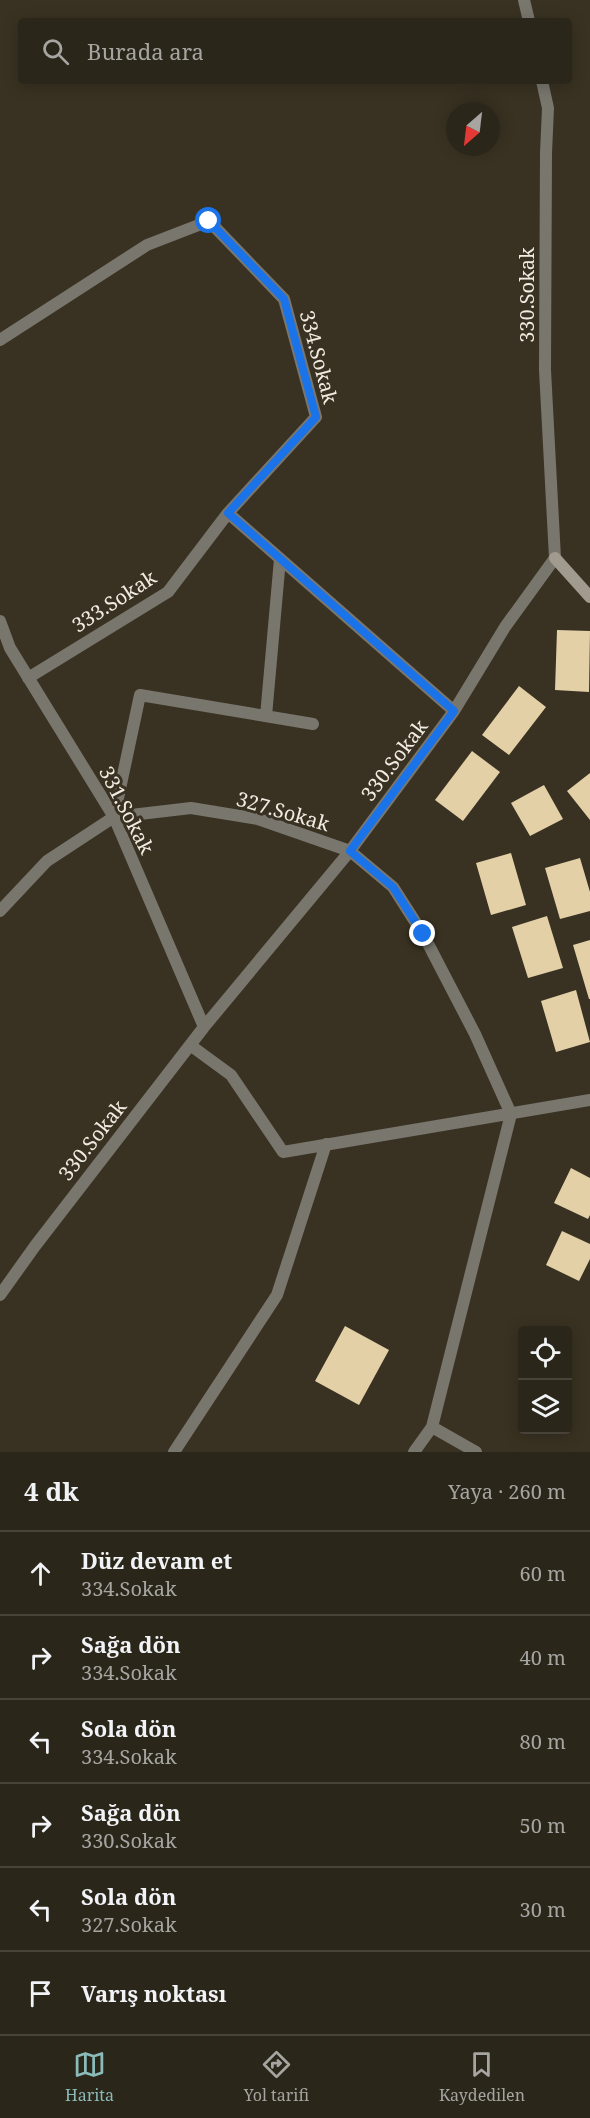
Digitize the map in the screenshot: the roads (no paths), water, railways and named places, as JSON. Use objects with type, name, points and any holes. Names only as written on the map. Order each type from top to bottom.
[{"type":"street","points":[[524,0],[528,18]]},
{"type":"street","name":"330.Sokak","points":[[0,1295],[35,1246],[204,1027],[350,851],[454,711],[505,627],[555,558],[545,370],[548,108],[543,84]]},
{"type":"street","name":"334.Sokak","points":[[0,340],[147,245],[209,221],[284,299],[316,417],[228,513]]},
{"type":"street","points":[[228,513],[454,711]]},
{"type":"street","name":"333.Sokak","points":[[28,678],[168,592],[228,513]]},
{"type":"street","points":[[555,558],[590,597]]},
{"type":"street","points":[[266,716],[280,559]]},
{"type":"street","name":"331.Sokak","points":[[0,621],[10,648],[114,818],[204,1027]]},
{"type":"street","points":[[114,818],[140,694],[313,724]]},
{"type":"street","name":"327.Sokak","points":[[0,912],[47,861],[114,818],[191,808],[258,819],[350,851],[393,887],[423,934],[476,1034],[511,1114]]},
{"type":"street","points":[[190,1045],[231,1075],[283,1152],[590,1100]]},
{"type":"street","points":[[414,1452],[432,1427],[511,1114]]},
{"type":"street","points":[[174,1452],[277,1295],[326,1144]]},
{"type":"street","points":[[432,1427],[476,1452]]}]
